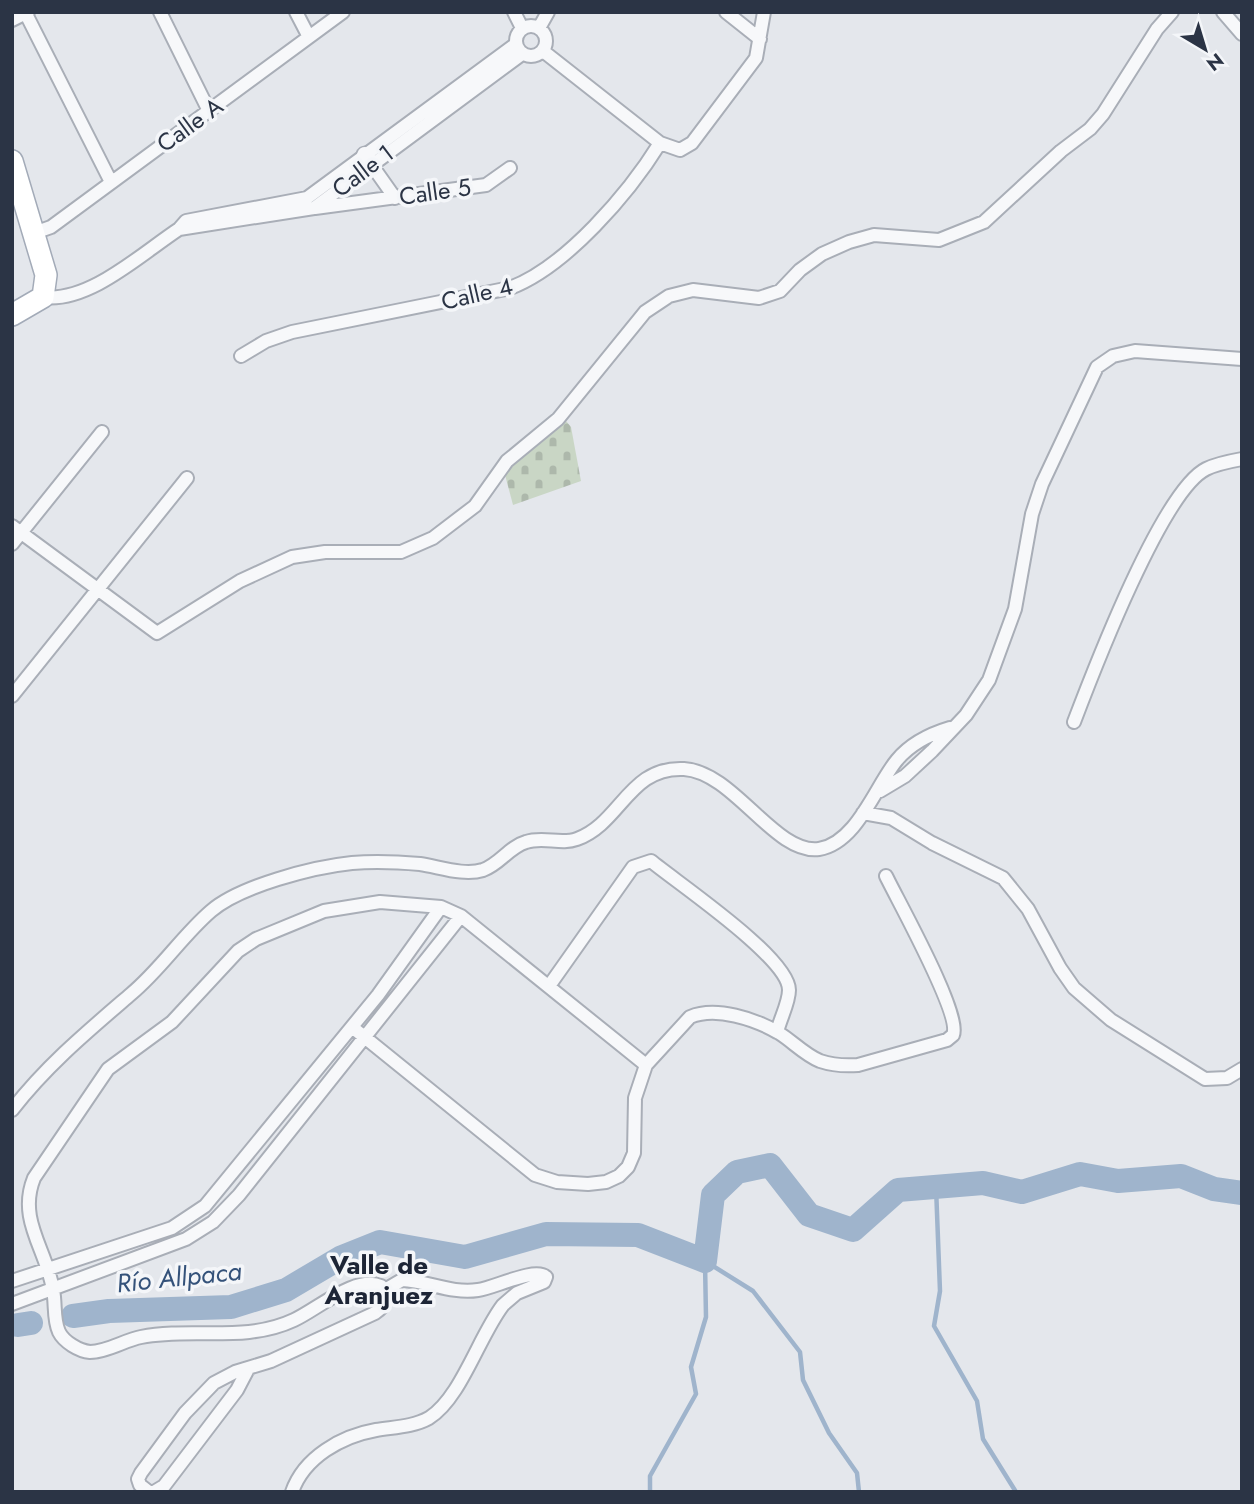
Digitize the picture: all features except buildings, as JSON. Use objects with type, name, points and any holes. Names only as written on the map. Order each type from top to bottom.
[{"type":"main road","points":[[12,162],[46,275],[43,298],[12,315]]},
{"type":"street","points":[[160,12],[209,111]]},
{"type":"street","points":[[296,12],[309,37]]},
{"type":"street","name":"Calle A","points":[[34,233],[51,227],[343,12]]},
{"type":"street","points":[[514,12],[522,28],[519,49],[535,56],[543,51],[546,38],[539,28]]},
{"type":"street","points":[[539,28],[548,12]]},
{"type":"street","points":[[726,12],[760,39]]},
{"type":"street","points":[[543,51],[660,142],[680,149],[692,143],[755,58],[764,12]]},
{"type":"street","points":[[17,529],[158,633],[240,581],[292,557],[325,552],[401,552],[425,542],[475,506],[507,461],[558,419],[645,312],[669,296],[693,290],[759,298],[780,291],[811,262],[849,242],[874,235],[939,240],[984,222],[1061,151],[1090,129],[1103,114],[1157,29],[1172,12]]},
{"type":"street","points":[[1223,12],[1242,33]]},
{"type":"street","points":[[12,20],[26,13],[111,182]]},
{"type":"street","points":[[522,28],[539,28]]},
{"type":"street","name":"Calle 1","points":[[179,229],[314,208],[368,160],[519,49]]},
{"type":"street","name":"Calle 4","points":[[241,356],[266,341],[292,332],[510,288],[532,280],[555,262],[628,190],[660,142]]},
{"type":"street","points":[[368,160],[395,198]]},
{"type":"street","name":"Calle 1","points":[[43,298],[60,299],[89,289],[179,229],[186,221],[303,199],[368,160]]},
{"type":"street","name":"Calle 5","points":[[314,208],[486,185],[510,168]]},
{"type":"street","points":[[12,1110],[36,1079],[86,1031],[142,984],[213,909],[237,894],[348,863],[382,861],[464,872],[481,871],[527,841],[574,841],[587,834],[643,779],[660,771],[683,769],[704,773],[721,782],[751,812],[808,849],[830,845],[863,813],[879,791],[905,776],[932,751],[978,698],[1001,652],[1016,609],[1032,514],[1041,484],[1097,367],[1113,356],[1135,351],[1242,359]]},
{"type":"street","points":[[12,544],[17,529],[102,432]]},
{"type":"street","points":[[1074,723],[1118,607],[1184,489],[1204,469],[1242,459]]},
{"type":"street","points":[[12,696],[187,478]]},
{"type":"street","points":[[863,813],[891,818],[932,843],[1003,878],[1028,909],[1048,948],[1074,988],[1111,1020],[1205,1079],[1227,1078],[1242,1069]]},
{"type":"street","points":[[549,986],[633,867],[651,862],[759,945],[781,968],[789,990],[777,1032]]},
{"type":"street","points":[[352,1027],[525,1168],[546,1178],[573,1184],[606,1182],[619,1176],[628,1167],[634,1153],[635,1098],[646,1065],[690,1017],[703,1012],[723,1013],[777,1032],[818,1060],[844,1066],[858,1065],[934,1044],[953,1035],[955,1022],[927,956],[886,876]]},
{"type":"street","points":[[385,1290],[375,1283],[366,1284],[293,1320],[269,1328],[217,1335],[139,1337],[90,1352],[73,1347],[60,1334],[48,1270],[31,1230],[27,1193],[34,1178],[108,1069],[172,1022],[238,951],[274,929],[324,911],[402,902],[441,907],[461,916],[646,1065]]},
{"type":"street","points":[[12,1281],[172,1228],[191,1218],[224,1185],[352,1027],[441,907]]},
{"type":"street","points":[[12,1304],[175,1244],[213,1222],[239,1195],[461,916]]},
{"type":"street","points":[[292,1492],[304,1472],[331,1446],[374,1430],[406,1426],[437,1412],[503,1305],[517,1293],[540,1284],[546,1277],[536,1273],[480,1290],[463,1291],[402,1280],[385,1290]]},
{"type":"street","points":[[248,1369],[237,1390],[164,1486],[152,1492],[139,1485],[141,1473],[185,1413],[214,1383],[225,1375],[248,1369],[374,1313],[386,1302],[385,1290]]},
{"type":"green space","points":[[566,421],[571,427],[581,481],[513,505],[504,471]]},
{"type":"waterway","name":"Río Allpaca","points":[[73,1316],[109,1311],[231,1307],[286,1290],[340,1258],[380,1242],[465,1257],[546,1234],[638,1235],[705,1261],[713,1195],[737,1172],[770,1165],[809,1215],[853,1230],[898,1190],[983,1183],[1022,1192],[1080,1174],[1118,1181],[1181,1176],[1214,1189],[1242,1193]]},
{"type":"waterway","points":[[936,1187],[940,1291],[934,1326],[977,1401],[983,1439],[1016,1492]]},
{"type":"waterway","points":[[705,1261],[753,1291],[800,1352],[803,1380],[829,1433],[857,1473],[859,1492]]},
{"type":"waterway","points":[[650,1492],[650,1476],[696,1394],[691,1367],[706,1317],[705,1262]]},
{"type":"waterway","name":"Río Allpaca","points":[[18,1325],[31,1323]]},
{"type":"district","name":"Valle de Aranjuez","points":[[379,1280]]}]
